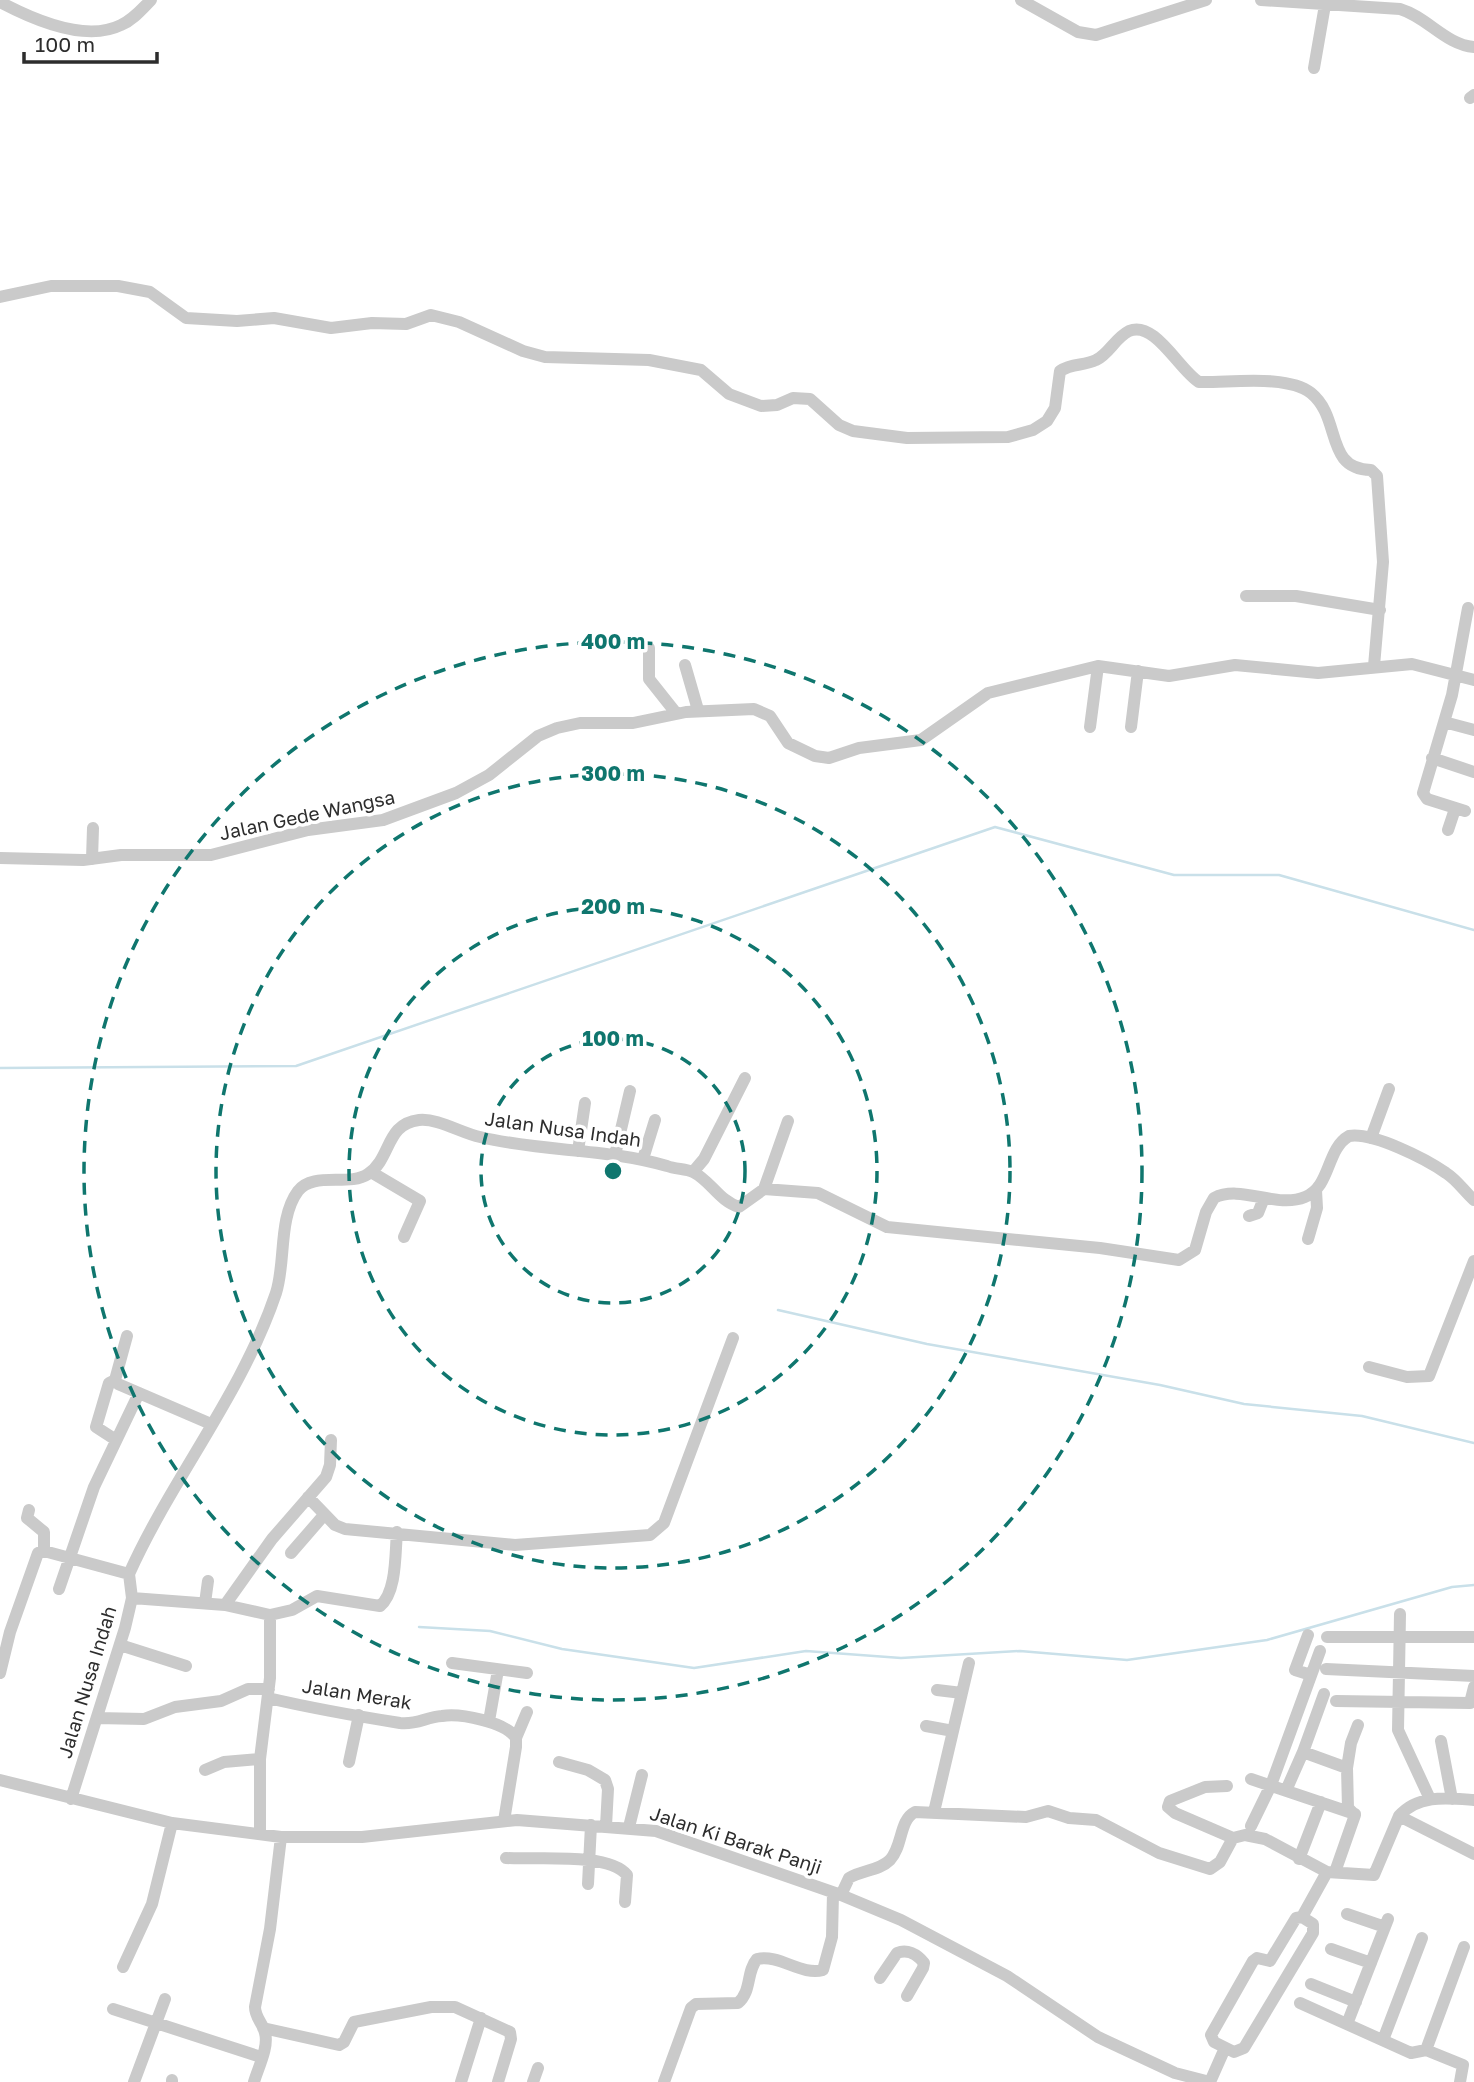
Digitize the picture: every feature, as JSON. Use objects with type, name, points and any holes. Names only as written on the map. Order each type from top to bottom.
[{"type":"street","points":[[2,2],[44,24],[90,29],[125,24],[151,0]]},
{"type":"street","points":[[1021,0],[1078,32],[1096,36],[1206,0]]},
{"type":"street","points":[[1261,0],[1387,7],[1408,12],[1455,42],[1474,47]]},
{"type":"street","points":[[1314,68],[1325,5]]},
{"type":"street","points":[[0,297],[51,286],[118,286],[150,292],[186,318],[237,321],[274,318],[331,328],[372,323],[406,324],[431,314],[460,322],[523,351],[545,357],[649,360],[701,370],[722,389],[747,402],[769,406],[803,397],[810,399],[846,430],[907,438],[1008,437],[1033,430],[1047,421],[1055,408],[1060,372],[1070,365],[1098,360],[1130,330],[1142,330],[1158,338],[1186,375],[1199,382],[1293,384],[1311,393],[1328,415],[1344,462],[1356,470],[1371,470],[1377,476],[1383,532],[1380,610],[1374,666]]},
{"type":"street","points":[[1246,596],[1302,596],[1380,610]]},
{"type":"street","points":[[1448,830],[1460,810],[1423,795],[1456,674],[1468,608]]},
{"type":"street","points":[[649,648],[649,679],[676,713]]},
{"type":"street","name":"Jalan Gede Wangsa","points":[[0,858],[92,859],[121,855],[211,855],[307,830],[355,826],[393,818],[467,788],[498,768],[531,740],[557,728],[593,722],[633,723],[698,710],[762,711],[775,721],[788,743],[815,756],[829,758],[859,748],[921,740],[988,693],[1098,666],[1169,676],[1242,664],[1318,673],[1412,664],[1474,680]]},
{"type":"street","points":[[685,665],[698,710]]},
{"type":"street","points":[[1090,727],[1098,666]]},
{"type":"street","points":[[1131,727],[1138,671]]},
{"type":"street","points":[[1444,722],[1474,730]]},
{"type":"street","points":[[1432,758],[1474,772]]},
{"type":"street","points":[[92,859],[93,828]]},
{"type":"street","points":[[692,1172],[704,1159],[745,1078]]},
{"type":"street","points":[[1371,1138],[1389,1089]]},
{"type":"street","points":[[615,1154],[630,1091]]},
{"type":"street","points":[[578,1151],[585,1103]]},
{"type":"street","name":"Jalan Nusa Indah","points":[[371,1172],[383,1160],[396,1130],[422,1120],[496,1141],[615,1154],[692,1172],[725,1200],[739,1207],[748,1204],[764,1189]]},
{"type":"street","points":[[643,1159],[655,1120]]},
{"type":"street","points":[[788,1121],[764,1189],[828,1195],[864,1218],[887,1227],[1087,1246],[1180,1260],[1195,1250],[1213,1198],[1229,1193],[1296,1199],[1316,1190],[1343,1140],[1356,1135],[1371,1138],[1445,1172],[1474,1200]]},
{"type":"street","points":[[0,1673],[5,1630],[38,1553],[44,1551],[130,1574],[260,1337],[277,1289],[288,1217],[298,1192],[311,1182],[353,1180],[371,1172],[419,1201],[404,1237]]},
{"type":"street","points":[[1308,1239],[1319,1200],[1316,1190]]},
{"type":"street","points":[[1249,1216],[1258,1213],[1264,1198]]},
{"type":"street","points":[[1368,1367],[1407,1377],[1429,1376],[1474,1261]]},
{"type":"street","points":[[116,1440],[96,1427],[109,1383],[115,1380],[127,1336]]},
{"type":"street","points":[[308,1497],[324,1515],[340,1527],[515,1545],[650,1535],[664,1523],[733,1338]]},
{"type":"street","points":[[115,1380],[118,1384],[211,1424]]},
{"type":"street","points":[[59,1589],[94,1487],[139,1393]]},
{"type":"street","points":[[225,1605],[272,1539],[328,1471],[331,1440]]},
{"type":"street","points":[[29,1510],[27,1518],[44,1532],[44,1551]]},
{"type":"street","points":[[291,1553],[324,1515]]},
{"type":"street","points":[[132,1598],[174,1604],[225,1605],[270,1615],[292,1609],[317,1597],[383,1604],[393,1570],[397,1532]]},
{"type":"street","name":"Jalan Nusa Indah","points":[[71,1799],[120,1644],[132,1598],[130,1574]]},
{"type":"street","points":[[205,1603],[208,1581]]},
{"type":"street","points":[[1400,1614],[1397,1704],[1401,1739],[1430,1799]]},
{"type":"street","points":[[260,1834],[260,1759],[268,1694],[270,1615]]},
{"type":"street","points":[[1308,1636],[1295,1670],[1311,1675]]},
{"type":"street","points":[[1327,1637],[1474,1637]]},
{"type":"street","points":[[120,1644],[186,1666]]},
{"type":"street","points":[[1251,1826],[1271,1785],[1320,1651]]},
{"type":"street","points":[[452,1663],[527,1673]]},
{"type":"street","points":[[934,1812],[969,1663]]},
{"type":"street","points":[[1326,1669],[1474,1676]]},
{"type":"street","points":[[489,1721],[498,1670]]},
{"type":"street","points":[[1288,1786],[1330,1698],[1397,1704],[1470,1703],[1474,1687]]},
{"type":"street","points":[[97,1718],[144,1719],[175,1707],[221,1701],[248,1689],[268,1694]]},
{"type":"street","points":[[937,1690],[962,1693]]},
{"type":"street","name":"Jalan Merak","points":[[268,1694],[359,1716],[409,1724],[443,1715],[489,1721],[511,1731],[516,1738]]},
{"type":"street","points":[[504,1821],[516,1738],[527,1712]]},
{"type":"street","points":[[349,1762],[359,1716]]},
{"type":"street","points":[[1356,1815],[1348,1808],[1346,1797],[1351,1743],[1357,1725]]},
{"type":"street","points":[[926,1726],[953,1731]]},
{"type":"street","points":[[1441,1741],[1452,1799]]},
{"type":"street","points":[[1303,1752],[1348,1768]]},
{"type":"street","points":[[205,1770],[224,1762],[260,1759]]},
{"type":"street","points":[[559,1762],[588,1770],[605,1780],[608,1789],[606,1826]]},
{"type":"street","points":[[629,1827],[642,1775]]},
{"type":"street","points":[[1251,1779],[1356,1815]]},
{"type":"street","name":"Jalan Ki Barak Panji","points":[[0,1780],[172,1823],[281,1837],[362,1837],[504,1821],[629,1827],[663,1833],[837,1894],[920,1929],[1007,1976],[1098,2037],[1203,2081]]},
{"type":"street","points":[[1227,1786],[1205,1787],[1186,1793],[1170,1801],[1168,1807],[1175,1813],[1233,1838],[1245,1835],[1265,1839],[1299,1859],[1331,1872],[1374,1875],[1399,1816],[1415,1804],[1430,1799],[1474,1800]]},
{"type":"street","points":[[1299,1859],[1321,1802]]},
{"type":"street","points":[[664,2082],[691,2008],[696,2004],[738,2003],[746,1995],[752,1966],[757,1959],[767,1958],[808,1970],[823,1970],[832,1937],[837,1894],[849,1878],[885,1865],[891,1859],[911,1813],[1026,1817],[1048,1811],[1069,1818],[1096,1820],[1167,1856],[1210,1868],[1220,1862],[1233,1838]]},
{"type":"street","points":[[1302,1917],[1331,1872],[1356,1815]]},
{"type":"street","points":[[1399,1816],[1474,1854]]},
{"type":"street","points":[[123,1967],[152,1905],[172,1823]]},
{"type":"street","points":[[588,1884],[591,1825]]},
{"type":"street","points":[[254,2082],[266,2044],[256,2007],[270,1929],[281,1837]]},
{"type":"street","points":[[506,1858],[590,1860],[614,1864],[624,1870],[627,1881],[625,1902]]},
{"type":"street","points":[[1347,1914],[1386,1923],[1347,2024]]},
{"type":"street","points":[[1302,1917],[1313,1924],[1312,1933],[1242,2052],[1213,2042],[1210,2035],[1255,1958],[1270,1961],[1296,1918],[1302,1917]]},
{"type":"street","points":[[908,1951],[920,1929]]},
{"type":"street","points":[[1383,2040],[1422,1938]]},
{"type":"street","points":[[1426,2050],[1464,1947]]},
{"type":"street","points":[[1331,1949],[1371,1963]]},
{"type":"street","points":[[880,1978],[891,1958],[897,1953],[908,1951],[924,1963],[920,1975],[906,1996]]},
{"type":"street","points":[[1311,1984],[1356,2002]]},
{"type":"street","points":[[134,2082],[165,1999]]},
{"type":"street","points":[[1300,2003],[1412,2053],[1426,2050],[1462,2065],[1461,2082]]},
{"type":"street","points":[[263,2028],[339,2045],[344,2042],[354,2022],[431,2007],[455,2007],[507,2030],[512,2036],[498,2082]]},
{"type":"street","points":[[113,2009],[261,2057]]},
{"type":"street","points":[[461,2082],[481,2018]]},
{"type":"street","points":[[1203,2081],[1225,2048]]},
{"type":"street","points":[[533,2082],[538,2068]]},
{"type":"waterway","points":[[0,1068],[296,1066],[995,827],[1174,875],[1279,875],[1474,930]]},
{"type":"waterway","points":[[778,1310],[927,1344],[1160,1385],[1244,1404],[1362,1416],[1474,1443]]},
{"type":"waterway","points":[[419,1627],[490,1631],[562,1649],[694,1668],[806,1651],[901,1658],[1020,1651],[1127,1660],[1267,1640],[1452,1587],[1474,1585]]}]
